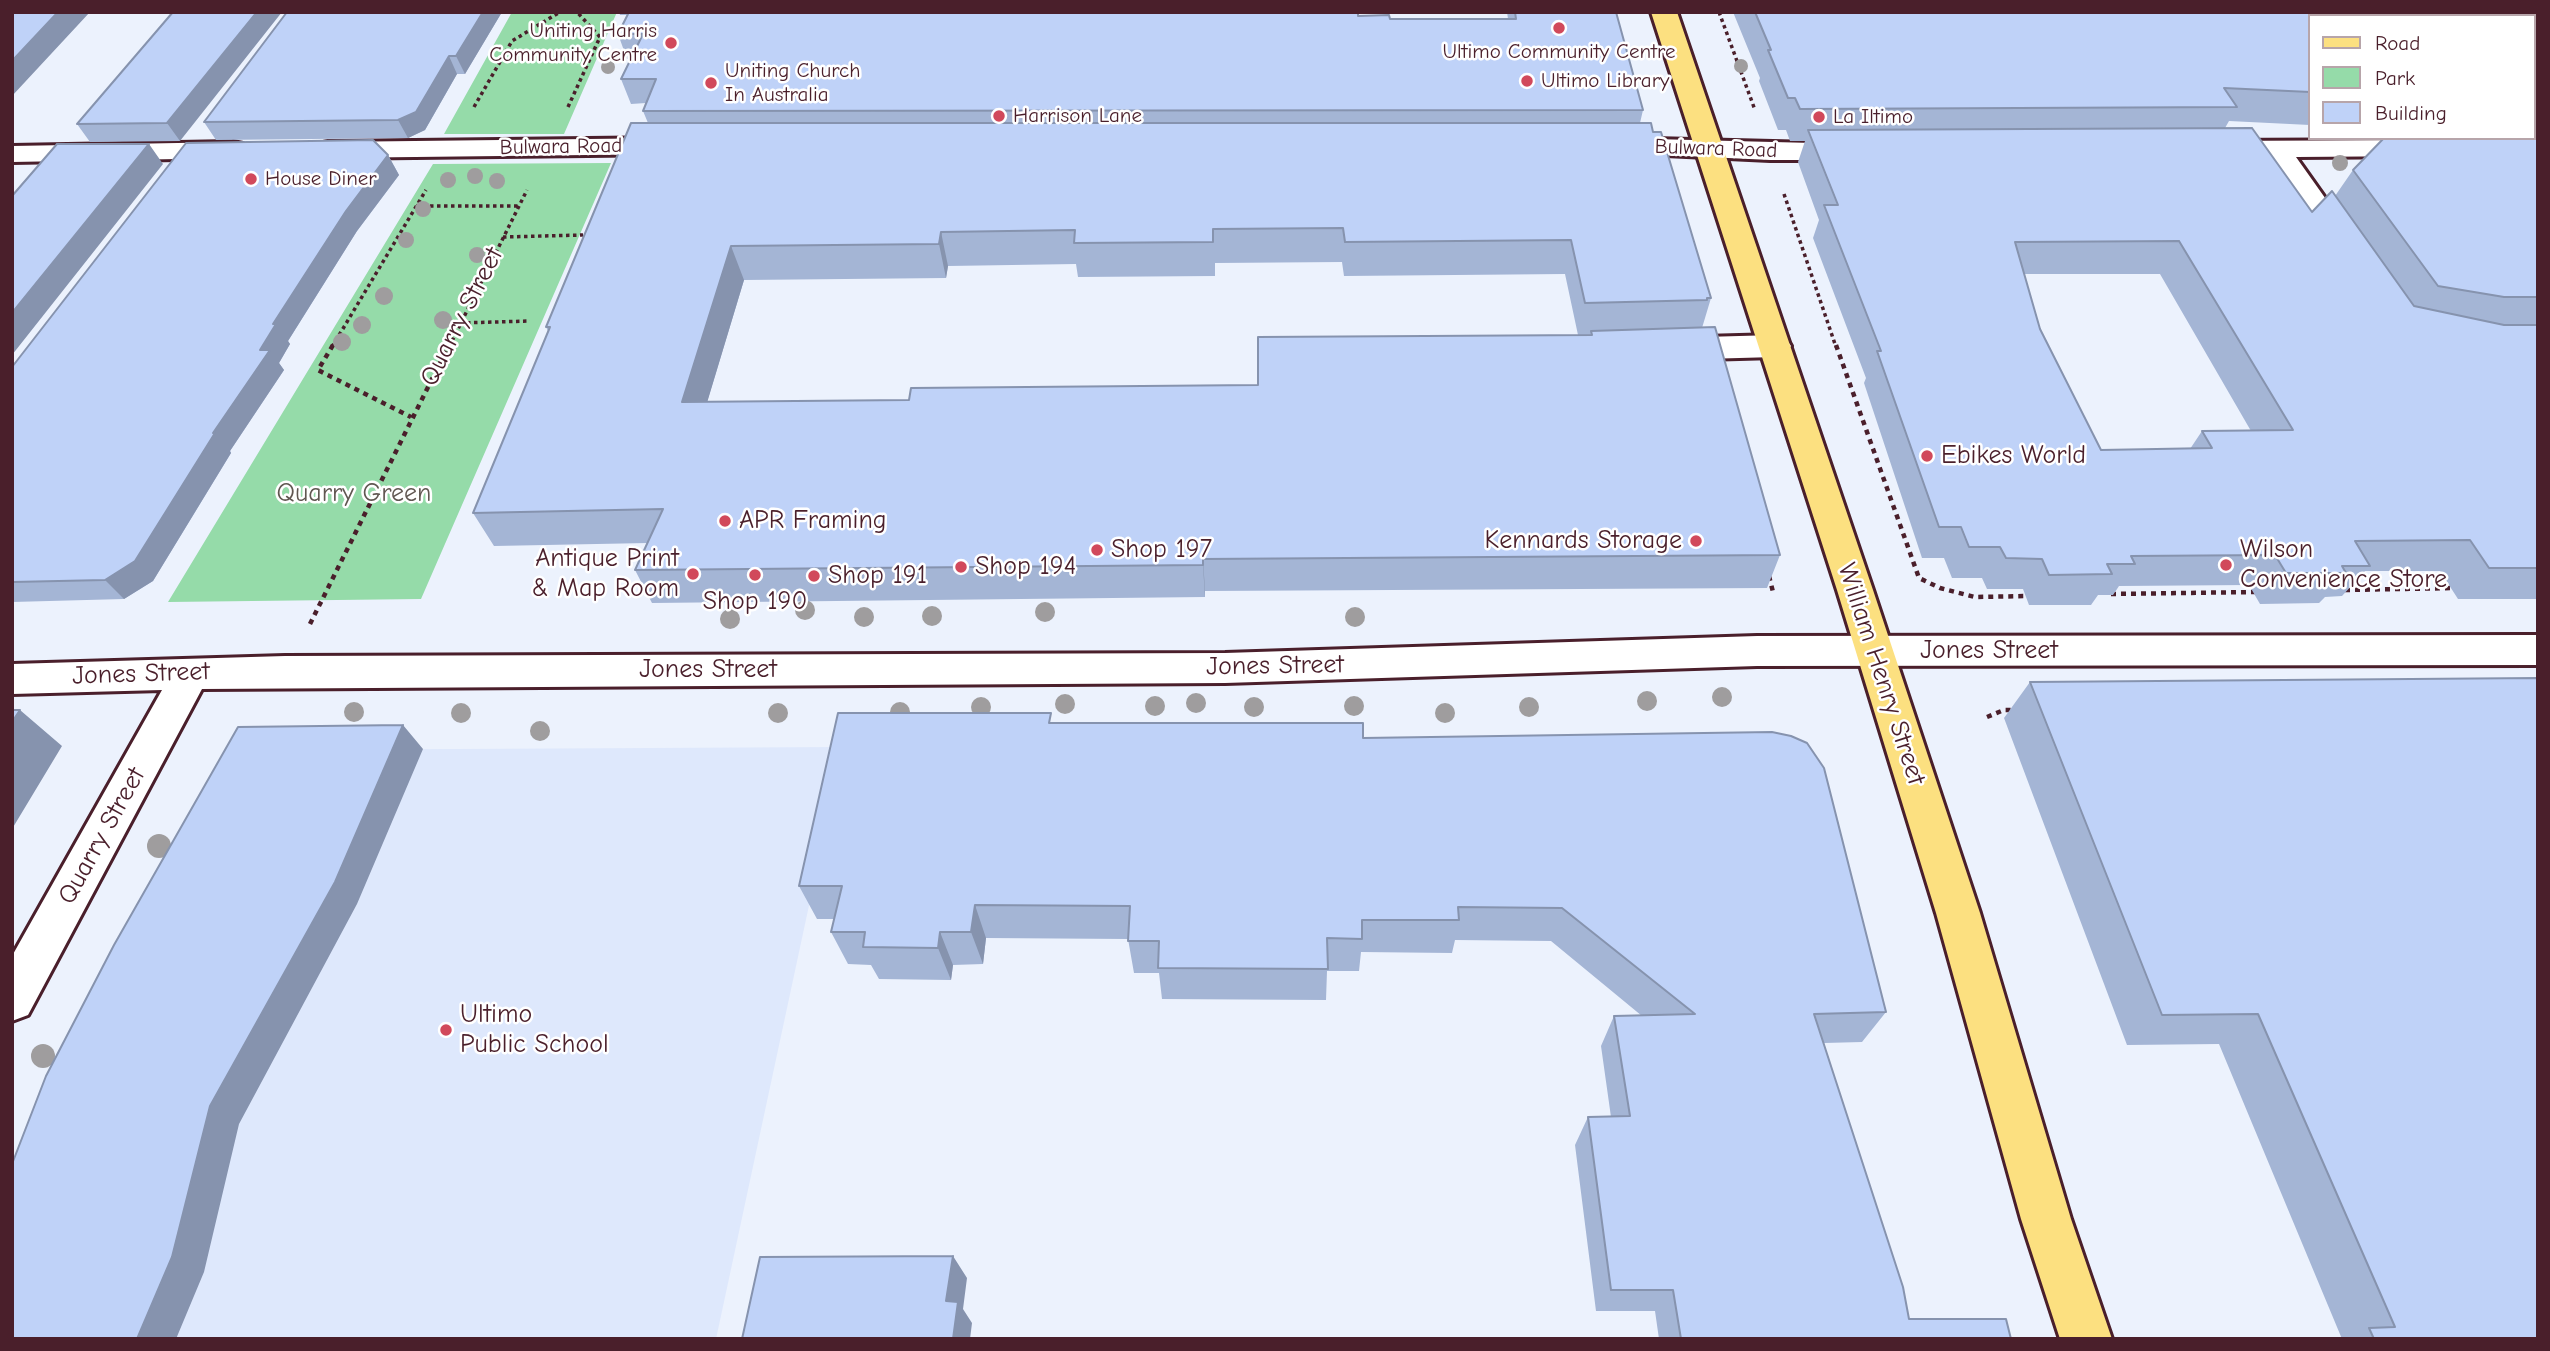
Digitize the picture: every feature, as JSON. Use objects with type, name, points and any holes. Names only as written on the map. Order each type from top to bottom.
[{"type":"main road","name":"William Henry Street","points":[[1664,12],[1958,913],[2046,1219],[2086,1339]]},
{"type":"street","points":[[166,183],[209,126]]},
{"type":"street","name":"Bulwara Road","points":[[308,150],[703,146]]},
{"type":"street","name":"Bulwara Road","points":[[1589,146],[1710,147],[1770,152],[1879,152]]},
{"type":"street","points":[[2194,149],[2457,147]]},
{"type":"street","points":[[2276,149],[2362,272]]},
{"type":"street","points":[[12,154],[256,150]]},
{"type":"street","points":[[1640,349],[1775,346]]},
{"type":"street","name":"Jones Street","points":[[12,679],[192,672],[1211,668],[1757,651],[2538,650]]},
{"type":"street","name":"Quarry Street","points":[[12,1000],[192,672]]},
{"type":"path","points":[[411,417],[318,370],[512,41],[560,12]]},
{"type":"path","name":"Quarry Street","points":[[308,627],[318,612],[411,417],[550,147],[600,37],[577,12]]},
{"type":"path","points":[[1719,12],[1758,119]]},
{"type":"path","points":[[1783,186],[1787,212],[1919,578],[1940,588],[1975,597],[2030,596]]},
{"type":"path","points":[[416,206],[519,206]]},
{"type":"path","points":[[503,237],[583,235]]},
{"type":"path","points":[[460,323],[530,321]]},
{"type":"path","points":[[2332,590],[2469,587]]},
{"type":"path","points":[[2099,595],[2263,592]]},
{"type":"path","points":[[1987,717],[2004,710],[2018,710]]},
{"type":"shaded area","name":"Ultimo Public School","points":[[843,747],[716,1339],[12,1339],[262,750]]},
{"type":"green space","points":[[512,12],[617,12],[564,134],[444,134]]},
{"type":"green space","name":"Quarry Green","points":[[611,163],[421,599],[168,602],[433,164]]},
{"type":"building","points":[[12,12],[58,12],[12,61]]},
{"type":"building","points":[[173,12],[257,12],[167,123],[77,124]]},
{"type":"building","points":[[287,12],[483,12],[456,56],[449,56],[416,112],[398,120],[204,122]]},
{"type":"building","points":[[629,12],[1358,12],[1358,16],[1389,15],[1390,19],[1516,19],[1515,12],[1616,12],[1643,110],[643,111],[656,79],[621,79],[643,34],[618,34]]},
{"type":"building","points":[[1755,12],[2538,12],[2538,105],[2536,14],[2308,14],[2308,92],[2224,88],[2237,107],[1800,109],[1795,98],[1788,98],[1768,50],[1771,50]]},
{"type":"building","points":[[631,123],[1651,123],[1653,132],[1661,132],[1711,298],[1707,300],[1585,303],[1571,240],[1345,242],[1343,228],[1213,229],[1213,242],[1074,243],[1075,230],[941,232],[939,244],[731,246],[682,402],[909,400],[911,388],[1258,385],[1258,337],[1592,335],[1591,331],[1715,327],[1780,555],[1203,559],[1203,565],[635,570],[663,509],[473,513],[550,327],[546,327]]},
{"type":"building","points":[[2538,126],[2538,297],[2504,297],[2438,286],[2353,170],[2382,140],[2536,140]]},
{"type":"building","points":[[2252,128],[2312,212],[2332,191],[2414,306],[2504,325],[2538,325],[2538,568],[2489,568],[2470,540],[2355,541],[2370,566],[2342,566],[2346,573],[2286,573],[2275,555],[2131,556],[2135,564],[2107,564],[2112,574],[2049,575],[2042,559],[2006,558],[2000,547],[1969,547],[1961,527],[1939,527],[1877,351],[1881,351],[1824,205],[1838,205],[1808,130]],"holes":[[[2179,241],[2293,430],[2202,431],[2212,448],[2101,450],[2040,329],[2015,242]]]},
{"type":"building","points":[[373,140],[388,155],[346,211],[273,324],[276,324],[260,350],[270,350],[213,433],[135,561],[105,580],[12,582],[12,367],[186,143]]},
{"type":"building","points":[[57,144],[149,144],[12,313],[12,196]]},
{"type":"building","points":[[2538,678],[2538,1339],[2374,1339],[2369,1328],[2395,1327],[2258,1014],[2162,1015],[2030,682]]},
{"type":"building","points":[[12,710],[20,710],[12,722]]},
{"type":"building","points":[[838,713],[1051,713],[1049,723],[1363,723],[1363,738],[1772,732],[1807,743],[1824,768],[1886,1012],[1814,1014],[1903,1287],[1909,1319],[2006,1319],[2011,1339],[1681,1339],[1673,1290],[1611,1290],[1588,1117],[1630,1116],[1614,1016],[1695,1014],[1562,908],[1458,907],[1459,920],[1362,920],[1362,939],[1327,938],[1328,969],[1158,968],[1159,941],[1128,941],[1130,906],[975,905],[971,932],[940,932],[938,948],[863,947],[865,932],[831,932],[842,886],[799,886]]},
{"type":"building","points":[[403,725],[335,882],[210,1106],[172,1257],[137,1339],[12,1339],[12,1164],[46,1076],[114,945],[238,727]]},
{"type":"building","points":[[953,1256],[946,1301],[958,1302],[953,1339],[742,1339],[760,1257]]},
{"type":"place","name":"Ultimo Community Centre","points":[[1559,28]]},
{"type":"place","name":"Uniting Harris Community Centre","points":[[671,43]]},
{"type":"place","name":"Ultimo Library","points":[[1527,81]]},
{"type":"place","name":"Uniting Church In Australia","points":[[711,83]]},
{"type":"place","name":"Harrison Lane","points":[[999,116]]},
{"type":"place","name":"La Iltimo","points":[[1819,117]]},
{"type":"place","name":"House Diner","points":[[251,179]]},
{"type":"place","name":"Ebikes World","points":[[1927,456]]},
{"type":"place","name":"APR Framing","points":[[725,521]]},
{"type":"place","name":"Kennards Storage","points":[[1696,541]]},
{"type":"place","name":"Shop 197","points":[[1097,550]]},
{"type":"place","name":"Wilson Convenience Store","points":[[2226,565]]},
{"type":"place","name":"Shop 194","points":[[961,567]]},
{"type":"place","name":"Antique Print & Map Room","points":[[693,574]]},
{"type":"place","name":"Shop 190","points":[[755,575]]},
{"type":"place","name":"Shop 191","points":[[814,576]]},
{"type":"place","name":"Ultimo Public School","points":[[446,1030]]}]
